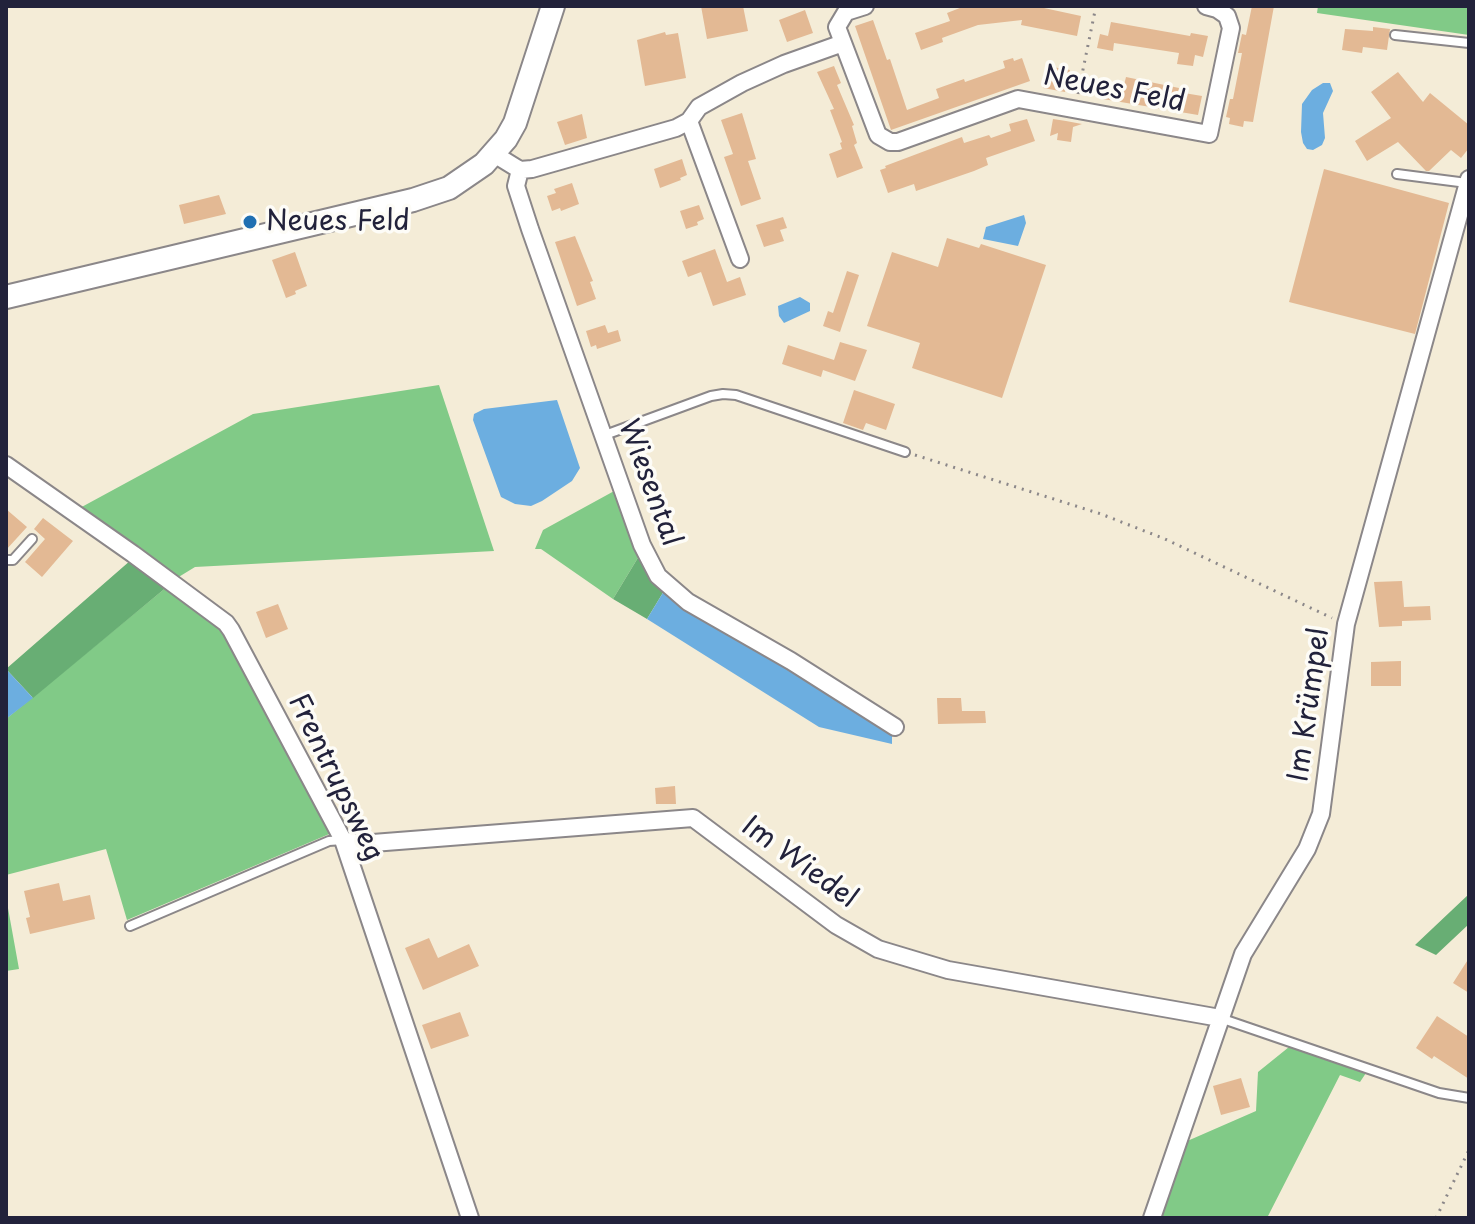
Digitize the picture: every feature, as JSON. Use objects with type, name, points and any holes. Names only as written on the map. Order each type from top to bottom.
[{"type":"main road","points":[[6,297],[428,196],[461,182],[494,154],[511,131],[523,104],[553,6]]},
{"type":"street","points":[[494,154],[520,170],[532,169],[676,128],[689,121],[699,107],[742,83],[843,43],[837,27],[846,12],[865,6]]},
{"type":"street","name":"Neues Feld","points":[[843,43],[878,135],[890,142],[1018,99],[1209,134],[1231,28],[1227,16],[1206,6]]},
{"type":"street","points":[[689,121],[740,259]]},
{"type":"street","name":"Wiesental","points":[[520,170],[516,186],[576,364],[605,435],[642,545],[658,576],[688,602],[791,661],[895,727]]},
{"type":"street","name":"Im Krümpel","points":[[1152,1218],[1243,954],[1307,849],[1321,814],[1346,624],[1468,181]]},
{"type":"street","name":"Frentrupsweg","points":[[6,465],[226,623],[343,840],[470,1218]]},
{"type":"street","name":"Im Wiedel","points":[[343,840],[360,844],[693,818],[836,925],[878,949],[948,970],[1220,1018]]},
{"type":"lane","points":[[1395,35],[1469,43]]},
{"type":"lane","points":[[1397,174],[1468,181]]},
{"type":"lane","points":[[605,435],[723,394],[736,395],[905,452]]},
{"type":"lane","points":[[6,560],[13,560],[32,539]]},
{"type":"lane","points":[[130,926],[329,841],[343,840]]},
{"type":"lane","points":[[1220,1018],[1439,1093],[1469,1098]]},
{"type":"path","points":[[1075,110],[1096,6]]},
{"type":"path","points":[[905,452],[1101,514],[1165,539],[1346,624]]},
{"type":"path","points":[[1436,1218],[1469,1150]]},
{"type":"green space","points":[[1318,6],[1469,6],[1469,35],[1317,13]]},
{"type":"green space","points":[[439,385],[494,551],[195,567],[177,578],[78,509],[253,414]]},
{"type":"green space","points":[[616,490],[639,556],[613,599],[541,549],[535,549],[543,530]]},
{"type":"green space","points":[[639,556],[648,575],[664,591],[647,619],[613,599]]},
{"type":"green space","points":[[131,560],[168,586],[33,698],[6,669]]},
{"type":"green space","points":[[168,586],[222,625],[334,832],[127,920],[106,849],[6,875],[6,719]]},
{"type":"green space","points":[[1469,894],[1469,924],[1436,955],[1415,945]]},
{"type":"green space","points":[[6,897],[19,969],[6,971]]},
{"type":"green space","points":[[1289,1047],[1366,1073],[1360,1082],[1340,1075],[1267,1218],[1158,1218],[1185,1142],[1256,1111],[1258,1072]]},
{"type":"water","points":[[1323,83],[1330,83],[1333,91],[1323,113],[1325,138],[1322,145],[1313,150],[1307,149],[1301,132],[1302,104],[1312,90]]},
{"type":"water","points":[[1024,215],[1026,223],[1018,246],[983,239],[986,227]]},
{"type":"water","points":[[800,297],[810,303],[810,311],[784,323],[778,306]]},
{"type":"water","points":[[557,400],[580,468],[572,481],[542,501],[531,506],[515,504],[501,497],[473,420],[474,414],[484,409]]},
{"type":"water","points":[[664,591],[892,732],[892,744],[819,727],[647,619]]},
{"type":"water","points":[[6,669],[33,698],[6,719]]},
{"type":"building","points":[[701,6],[743,6],[748,31],[707,39]]},
{"type":"building","points":[[965,6],[1044,6],[1081,16],[1077,36],[1021,25],[1022,20],[978,25],[942,38],[943,42],[921,50],[915,33],[950,21],[947,13]]},
{"type":"building","points":[[1252,6],[1274,6],[1253,122],[1244,121],[1243,127],[1229,124],[1230,118],[1226,117],[1230,99],[1233,99],[1242,53],[1238,53],[1242,34],[1246,35]]},
{"type":"building","points":[[805,10],[813,33],[787,42],[779,20]]},
{"type":"building","points":[[873,20],[907,110],[939,98],[936,89],[1005,68],[1003,61],[1013,58],[1014,61],[1022,58],[1030,81],[891,130],[855,26]]},
{"type":"building","points":[[1111,22],[1190,36],[1191,33],[1208,36],[1203,57],[1195,55],[1193,66],[1177,64],[1179,53],[1114,43],[1113,51],[1097,48],[1100,34],[1108,36]]},
{"type":"building","points":[[1373,27],[1390,29],[1387,50],[1363,47],[1362,53],[1342,50],[1345,29],[1373,31]]},
{"type":"building","points":[[665,32],[666,35],[678,33],[686,78],[645,86],[637,40]]},
{"type":"building","points":[[834,66],[841,83],[837,85],[854,125],[857,143],[854,145],[863,168],[837,178],[829,154],[842,149],[842,142],[830,110],[834,109],[817,72]]},
{"type":"building","points":[[1047,66],[1070,70],[1065,92],[1043,88]]},
{"type":"building","points":[[1398,72],[1423,102],[1430,93],[1469,125],[1469,148],[1461,158],[1451,150],[1426,171],[1398,142],[1367,161],[1355,141],[1391,118],[1371,92]]},
{"type":"building","points":[[1126,77],[1202,96],[1198,115],[1097,98],[1101,81],[1124,85]]},
{"type":"building","points":[[742,113],[756,159],[748,161],[761,199],[741,206],[724,157],[733,154],[721,120]]},
{"type":"building","points":[[582,114],[587,138],[565,145],[557,122]]},
{"type":"building","points":[[1027,119],[1035,141],[986,158],[988,165],[974,171],[916,191],[914,184],[888,193],[880,170],[885,166],[962,137],[964,143],[989,135],[991,138],[1011,131],[1009,124]]},
{"type":"building","points":[[1053,119],[1082,124],[1073,127],[1071,142],[1057,140],[1058,133],[1050,136]]},
{"type":"building","points":[[682,159],[687,175],[660,188],[654,169]]},
{"type":"building","points":[[1324,169],[1449,203],[1415,334],[1289,302]]},
{"type":"building","points":[[572,183],[579,204],[552,211],[547,196],[556,193],[554,189]]},
{"type":"building","points":[[219,195],[226,214],[184,224],[179,205]]},
{"type":"building","points":[[699,205],[704,219],[686,229],[680,211]]},
{"type":"building","points":[[783,217],[787,228],[780,230],[784,241],[764,247],[756,225]]},
{"type":"building","points":[[575,236],[593,281],[590,282],[596,299],[577,306],[555,242]]},
{"type":"building","points":[[947,238],[979,248],[981,244],[1046,265],[1002,398],[912,368],[920,343],[867,326],[892,252],[938,267]]},
{"type":"building","points":[[715,249],[727,282],[740,277],[746,295],[713,306],[701,272],[688,277],[682,261]]},
{"type":"building","points":[[295,252],[307,286],[286,298],[272,260]]},
{"type":"building","points":[[847,271],[859,275],[840,332],[823,326],[828,311],[833,313]]},
{"type":"building","points":[[605,325],[608,333],[618,330],[621,341],[597,349],[596,345],[591,347],[586,331]]},
{"type":"building","points":[[840,342],[867,350],[855,381],[823,370],[821,377],[782,364],[788,345],[834,360]]},
{"type":"building","points":[[854,390],[895,404],[886,430],[866,423],[863,430],[843,423]]},
{"type":"building","points":[[6,509],[27,527],[6,550]]},
{"type":"building","points":[[43,518],[73,541],[42,577],[25,562],[45,539],[34,529]]},
{"type":"building","points":[[1402,581],[1404,607],[1430,606],[1431,620],[1402,621],[1402,626],[1379,627],[1374,582]]},
{"type":"building","points":[[278,604],[288,629],[266,638],[256,612]]},
{"type":"building","points":[[1401,661],[1401,686],[1371,686],[1371,662]]},
{"type":"building","points":[[937,698],[961,698],[962,711],[985,711],[986,723],[938,724]]},
{"type":"building","points":[[675,786],[676,804],[656,804],[655,788]]},
{"type":"building","points":[[59,883],[63,901],[90,895],[95,919],[30,934],[24,891]]},
{"type":"building","points":[[429,938],[438,958],[469,944],[479,966],[423,990],[405,948]]},
{"type":"building","points":[[1469,958],[1469,993],[1453,983]]},
{"type":"building","points":[[460,1012],[469,1036],[431,1049],[422,1025]]},
{"type":"building","points":[[1437,1016],[1469,1037],[1469,1079],[1416,1048]]},
{"type":"building","points":[[1241,1078],[1250,1107],[1221,1115],[1213,1086]]},
{"type":"place","name":"Neues Feld","points":[[250,222]]}]
